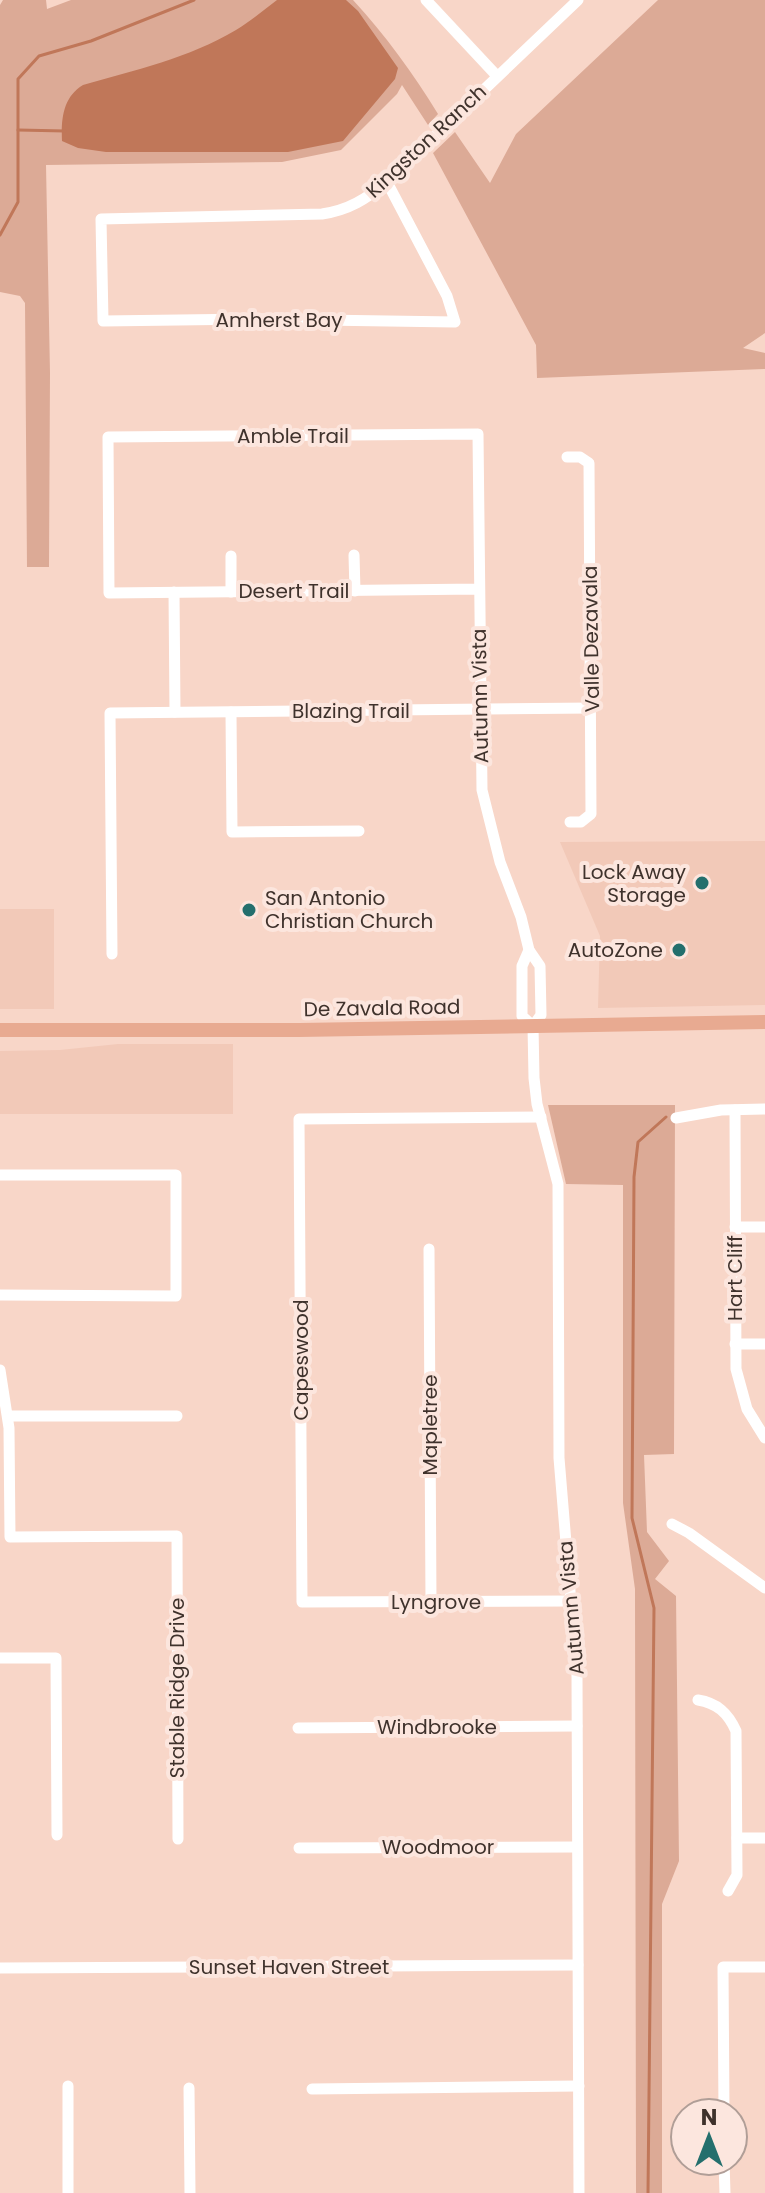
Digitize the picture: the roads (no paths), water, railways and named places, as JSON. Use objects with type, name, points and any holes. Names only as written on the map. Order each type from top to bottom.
[{"type":"main road","name":"De Zavala Road","points":[[0,1030],[299,1030],[765,1022]]},
{"type":"street","points":[[426,0],[497,76]]},
{"type":"street","name":"Kingston Ranch","points":[[103,321],[101,219],[344,211],[387,182],[578,0]]},
{"type":"street","name":"Amherst Bay","points":[[103,321],[254,319],[455,322],[447,296],[387,182]]},
{"type":"street","name":"Amble Trail","points":[[109,593],[108,437],[478,434]]},
{"type":"street","name":"Autumn Vista","points":[[478,434],[481,770],[485,811],[529,950],[540,966],[541,1015],[533,1026],[534,1078],[558,1184],[559,1458],[577,1676],[579,2193]]},
{"type":"street","name":"Valle Dezavala","points":[[567,457],[580,457],[589,463],[592,708],[591,814],[581,822],[570,822]]},
{"type":"street","points":[[354,555],[355,591]]},
{"type":"street","points":[[231,556],[231,592]]},
{"type":"street","name":"Desert Trail","points":[[109,593],[479,589]]},
{"type":"street","points":[[174,592],[175,712]]},
{"type":"street","name":"Blazing Trail","points":[[112,954],[110,713],[592,708]]},
{"type":"street","points":[[231,712],[232,832],[359,831]]},
{"type":"street","name":"Autumn Vista","points":[[529,950],[522,966],[522,1016],[533,1026]]},
{"type":"street","points":[[676,1118],[765,1109]]},
{"type":"street","name":"Hart Cliff","points":[[735,1110],[736,1369],[742,1396],[765,1438]]},
{"type":"street","name":"Capeswood","points":[[302,1602],[299,1119],[541,1117]]},
{"type":"street","points":[[0,1175],[176,1175],[176,1296],[0,1295]]},
{"type":"street","points":[[735,1227],[765,1227]]},
{"type":"street","name":"Mapletree","points":[[429,1249],[431,1602]]},
{"type":"street","points":[[735,1344],[765,1344]]},
{"type":"street","points":[[0,1370],[8,1416],[177,1416]]},
{"type":"street","name":"Stable Ridge Drive","points":[[8,1416],[10,1537],[177,1536],[178,1839]]},
{"type":"street","points":[[672,1524],[765,1588]]},
{"type":"street","name":"Lyngrove","points":[[302,1602],[570,1601]]},
{"type":"street","points":[[0,1658],[56,1658],[57,1835]]},
{"type":"street","points":[[698,1700],[719,1707],[736,1731],[737,1875],[728,1891]]},
{"type":"street","name":"Windbrooke","points":[[298,1728],[577,1726]]},
{"type":"street","points":[[737,1838],[765,1838]]},
{"type":"street","name":"Woodmoor","points":[[299,1848],[577,1847]]},
{"type":"street","name":"Sunset Haven Street","points":[[0,1968],[578,1965]]},
{"type":"street","points":[[724,2097],[723,1967],[765,1967]]},
{"type":"street","points":[[68,2086],[68,2193]]},
{"type":"street","points":[[312,2089],[579,2086]]},
{"type":"street","points":[[189,2088],[190,2193]]},
{"type":"waterway","points":[[0,235],[18,202],[18,79],[39,56],[91,41],[194,0]]},
{"type":"waterway","points":[[18,130],[65,131]]},
{"type":"waterway","points":[[648,2193],[654,1608],[632,1518],[634,1177],[638,1142],[666,1117]]},
{"type":"place","name":"Lock Away Storage","points":[[702,883]]},
{"type":"place","name":"San Antonio Christian Church","points":[[249,910]]},
{"type":"place","name":"AutoZone","points":[[679,950]]}]
